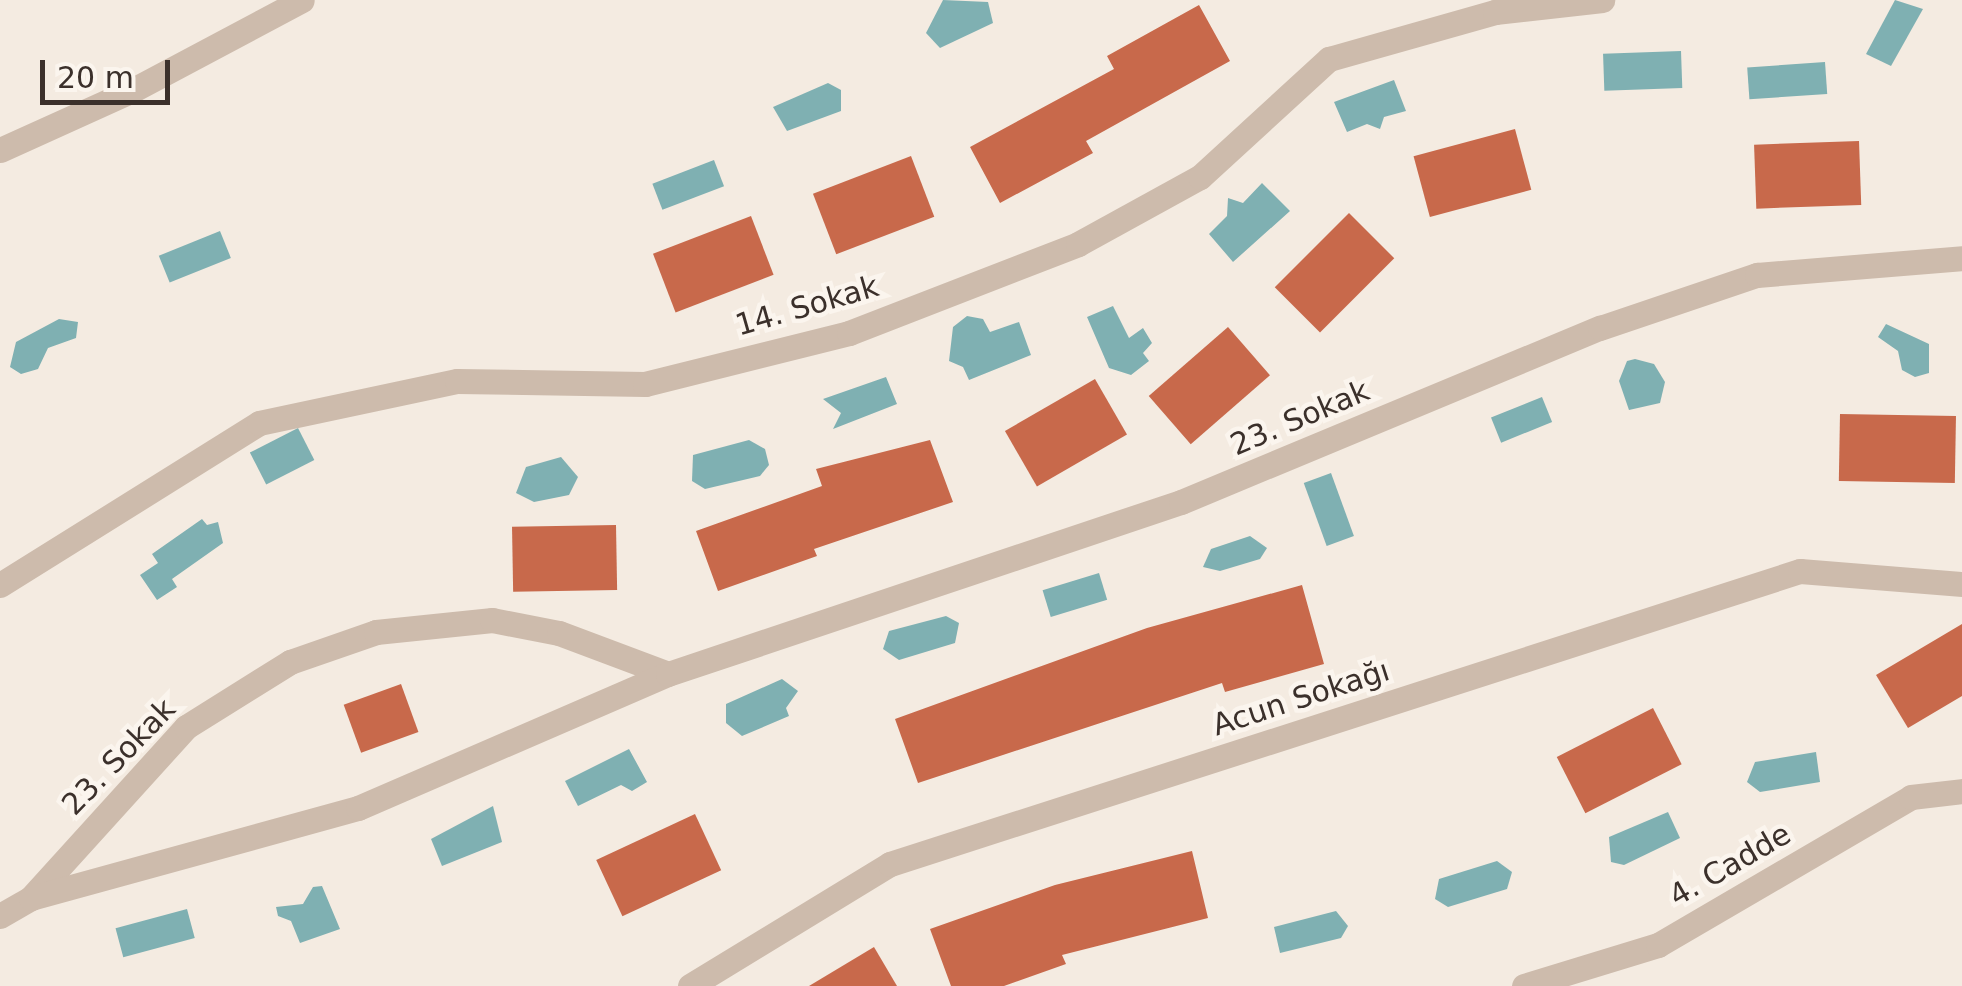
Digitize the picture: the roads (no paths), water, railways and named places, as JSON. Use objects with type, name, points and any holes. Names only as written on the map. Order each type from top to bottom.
[{"type":"street","points":[[0,150],[134,90],[302,0]]},
{"type":"street","name":"14. Sokak","points":[[0,584],[259,424],[457,381],[644,384],[849,333],[1078,244],[1200,177],[1329,59],[1495,12],[1602,0]]},
{"type":"street","name":"23. Sokak","points":[[0,916],[31,898],[358,808],[668,674],[1181,502],[1600,328],[1757,275],[1962,258]]},
{"type":"street","name":"Acun Sokağı","points":[[690,986],[890,864],[1762,584],[1800,572],[1962,584]]},
{"type":"street","name":"23. Sokak","points":[[31,898],[186,727],[290,662],[376,632],[492,620],[559,633],[668,674]]},
{"type":"street","name":"4. Cadde","points":[[1524,986],[1658,945],[1910,797],[1962,790]]},
{"type":"water","points":[[943,0],[988,2],[993,23],[940,48],[926,33]]},
{"type":"water","points":[[1895,0],[1923,9],[1891,66],[1866,54]]},
{"type":"water","points":[[1681,51],[1682,88],[1604,91],[1603,54]]},
{"type":"water","points":[[1825,62],[1827,94],[1749,99],[1747,67]]},
{"type":"water","points":[[1394,80],[1406,111],[1384,117],[1380,129],[1367,124],[1347,132],[1334,102]]},
{"type":"water","points":[[828,83],[841,90],[841,111],[787,131],[773,107]]},
{"type":"water","points":[[714,160],[724,186],[662,210],[652,184]]},
{"type":"water","points":[[1262,183],[1290,211],[1233,262],[1209,234],[1227,216],[1228,198],[1243,203]]},
{"type":"water","points":[[220,231],[231,258],[170,283],[159,256]]},
{"type":"water","points":[[1113,306],[1129,338],[1143,328],[1152,343],[1143,353],[1149,361],[1131,375],[1109,368],[1087,317]]},
{"type":"water","points":[[967,316],[983,319],[990,332],[1019,322],[1031,355],[969,380],[963,367],[949,361],[953,327]]},
{"type":"water","points":[[59,319],[78,322],[76,338],[48,348],[38,369],[21,374],[10,367],[16,342]]},
{"type":"water","points":[[1886,324],[1929,344],[1929,373],[1915,377],[1902,370],[1898,351],[1878,337]]},
{"type":"water","points":[[1627,361],[1654,364],[1665,382],[1660,403],[1629,410],[1619,381]]},
{"type":"water","points":[[886,377],[897,404],[833,429],[841,413],[823,399]]},
{"type":"water","points":[[1542,397],[1552,422],[1501,443],[1491,418]]},
{"type":"water","points":[[298,428],[314,460],[266,485],[250,453]]},
{"type":"water","points":[[749,440],[765,449],[769,465],[760,476],[705,489],[692,481],[693,455]]},
{"type":"water","points":[[561,457],[578,477],[569,495],[534,502],[516,493],[526,467]]},
{"type":"water","points":[[1331,473],[1354,536],[1327,546],[1304,483]]},
{"type":"water","points":[[202,519],[207,525],[218,522],[223,543],[172,579],[177,587],[157,600],[140,575],[158,563],[152,554]]},
{"type":"water","points":[[1250,536],[1267,548],[1260,559],[1220,571],[1203,567],[1211,549]]},
{"type":"water","points":[[1099,573],[1107,600],[1051,617],[1043,590]]},
{"type":"water","points":[[946,616],[959,623],[955,643],[899,660],[883,649],[889,631]]},
{"type":"water","points":[[782,679],[798,691],[786,708],[789,716],[742,736],[726,723],[726,704]]},
{"type":"water","points":[[629,749],[647,782],[632,791],[621,785],[578,806],[565,781]]},
{"type":"water","points":[[1816,752],[1820,782],[1760,792],[1747,782],[1755,762]]},
{"type":"water","points":[[493,806],[502,842],[442,866],[431,839]]},
{"type":"water","points":[[1668,812],[1680,838],[1624,865],[1611,862],[1609,837]]},
{"type":"water","points":[[1497,861],[1512,872],[1507,889],[1448,907],[1435,899],[1439,879]]},
{"type":"water","points":[[322,886],[340,929],[300,943],[291,921],[278,916],[276,907],[303,904],[313,887]]},
{"type":"water","points":[[187,909],[195,938],[123,957],[116,928]]},
{"type":"water","points":[[1336,911],[1348,926],[1341,938],[1280,953],[1274,927]]}]
